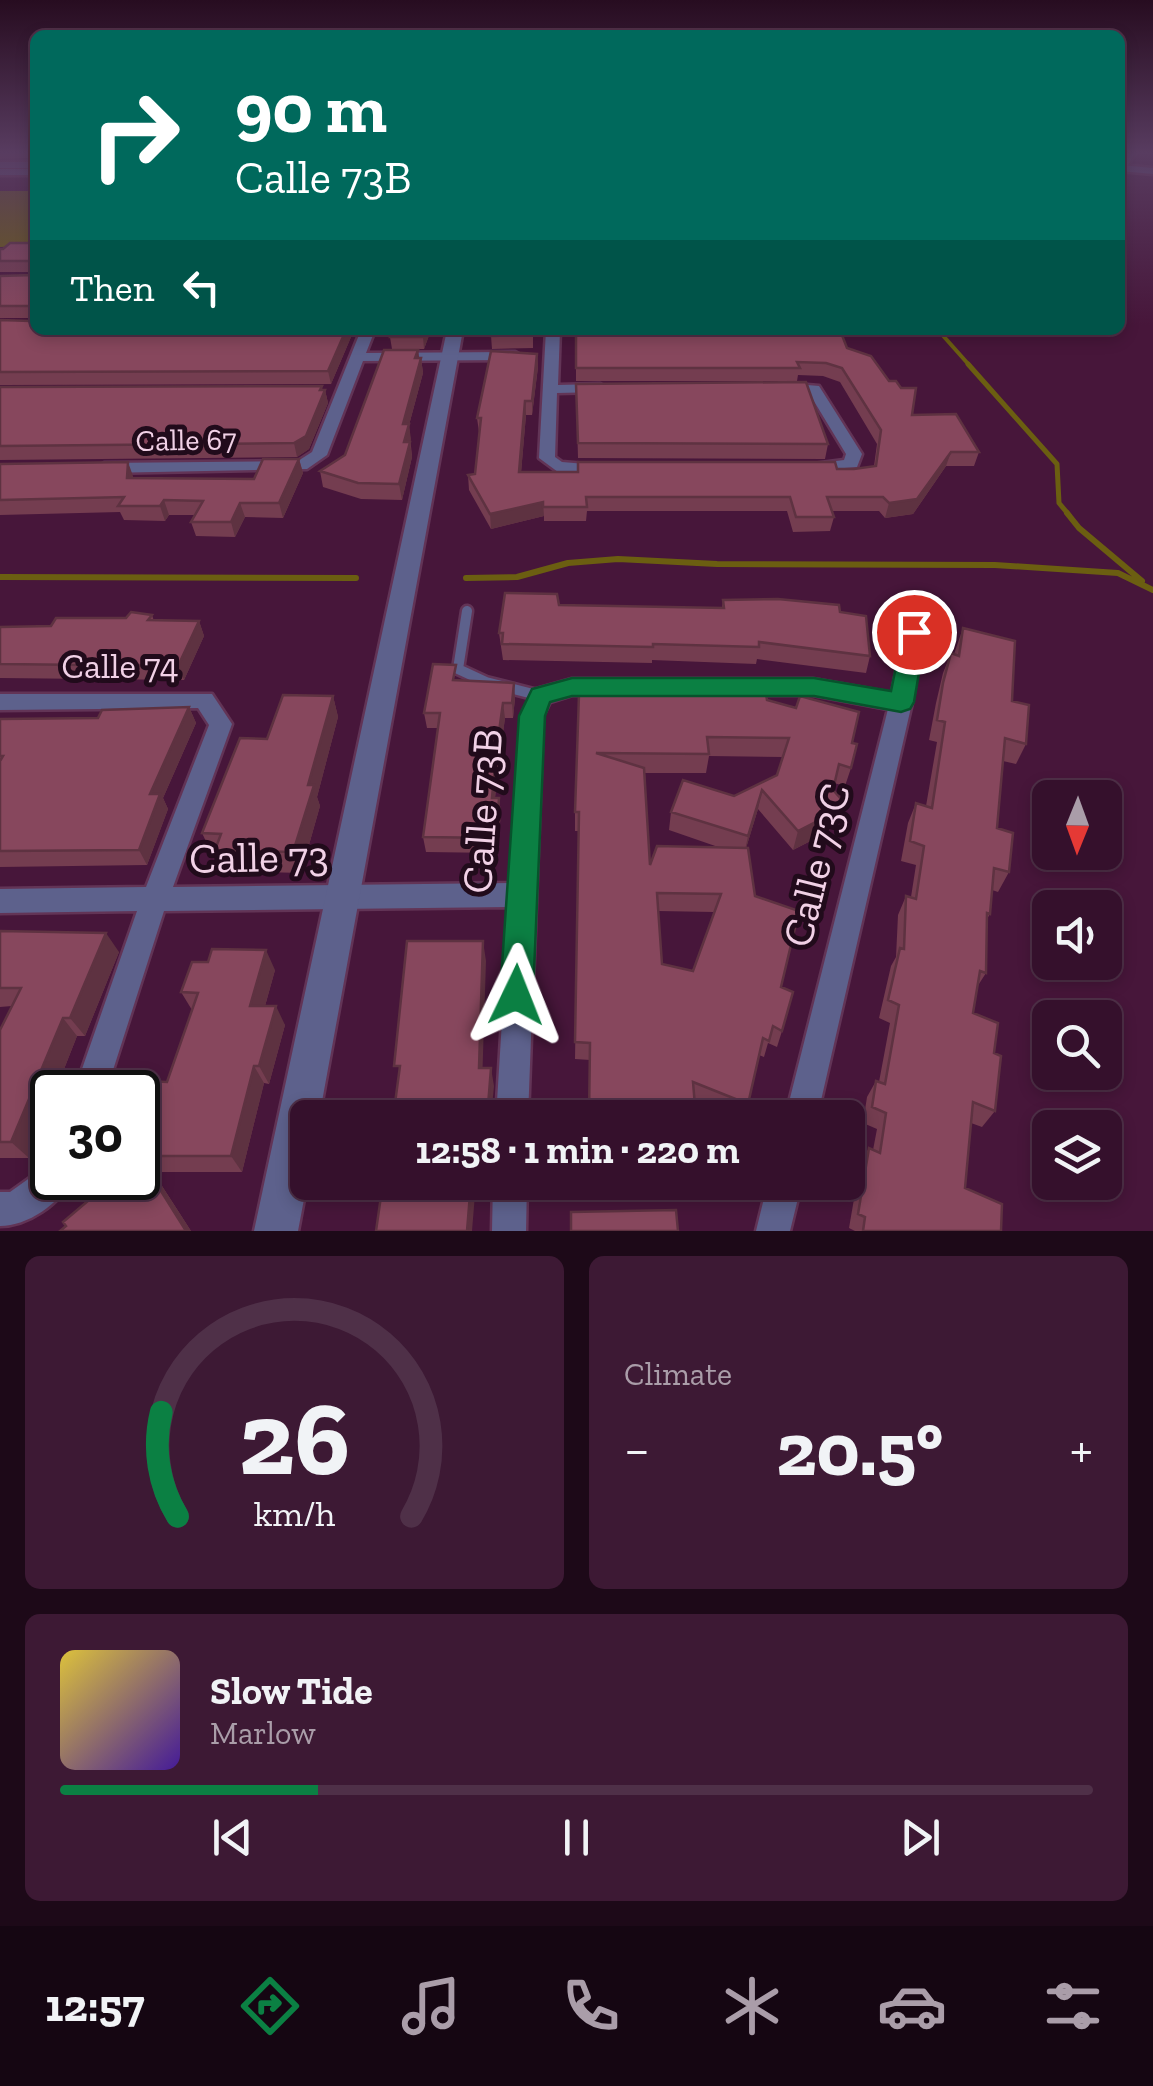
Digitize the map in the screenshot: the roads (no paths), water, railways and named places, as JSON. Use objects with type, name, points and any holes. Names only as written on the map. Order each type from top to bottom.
[{"type":"street","name":"Calle 67","points":[[79,468],[302,466],[319,456],[366,335]]},
{"type":"street","points":[[276,1231],[455,335]]},
{"type":"street","points":[[552,335],[547,458],[558,466],[612,469]]},
{"type":"street","points":[[357,357],[554,356]]},
{"type":"street","points":[[762,387],[814,389],[854,454],[851,464],[836,468],[799,468]]},
{"type":"street","points":[[553,389],[610,388]]},
{"type":"street","points":[[324,392],[343,392]]},
{"type":"street","name":"Calle 73C","points":[[804,1100],[901,702],[914,632]]},
{"type":"street","name":"Calle 73B","points":[[513,1100],[532,716],[540,696],[572,687],[814,687],[901,702]]},
{"type":"street","name":"Calle 74","points":[[0,702],[204,700],[221,724],[155,899]]},
{"type":"street","name":"Calle 73","points":[[0,902],[343,894],[520,895]]},
{"type":"street","points":[[97,1070],[155,899]]},
{"type":"street","points":[[0,1209],[16,1209],[30,1198]]},
{"type":"street","points":[[509,1231],[510,1200]]},
{"type":"street","points":[[773,1231],[781,1200]]},
{"type":"lane","points":[[467,611],[458,669],[486,682],[540,696]]},
{"type":"waterway","points":[[942,335],[970,366]]},
{"type":"waterway","points":[[968,364],[1057,464],[1059,503],[1069,515]]},
{"type":"waterway","points":[[1067,513],[1079,528],[1142,581]]},
{"type":"waterway","points":[[466,578],[517,577],[568,563],[618,559],[717,564],[995,565],[1118,573],[1153,590]]},
{"type":"waterway","points":[[0,577],[356,578]]}]
